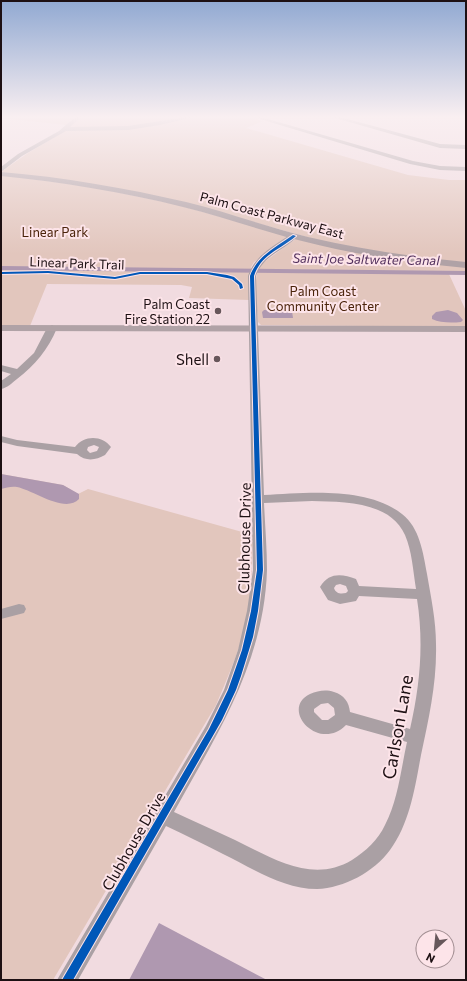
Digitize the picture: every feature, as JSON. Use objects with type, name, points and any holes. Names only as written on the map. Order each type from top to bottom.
[{"type":"main road","name":"Palm Coast Parkway East","points":[[1,174],[68,182],[149,197],[207,211],[294,236],[390,257],[466,266]]},
{"type":"main road","points":[[1,328],[466,329]]},
{"type":"street","points":[[1,170],[10,163]]},
{"type":"street","points":[[411,163],[440,168],[466,169]]},
{"type":"street","name":"Clubhouse Drive","points":[[67,980],[163,816],[226,702],[237,677],[248,641],[255,612],[260,570],[252,278],[254,270],[262,258],[294,236]]},
{"type":"street","points":[[1,386],[31,363],[43,350],[52,328]]},
{"type":"street","points":[[1,368],[19,373]]},
{"type":"street","points":[[1,439],[17,443],[80,451]]},
{"type":"street","name":"Carlson Lane","points":[[163,816],[290,875],[314,879],[327,878],[343,874],[369,860],[388,838],[403,798],[417,738],[427,679],[429,654],[428,626],[424,594],[415,543],[411,533],[404,523],[387,509],[368,501],[353,499],[259,499]]},
{"type":"street","points":[[354,590],[424,594]]},
{"type":"street","points":[[1,614],[19,609]]},
{"type":"street","points":[[343,717],[417,738]]},
{"type":"green space","points":[[14,163],[366,163],[408,175],[449,180],[466,180],[466,264],[430,261],[321,241],[186,203],[1,172]]},
{"type":"green space","name":"Linear Park","points":[[1,175],[92,187],[174,204],[291,236],[254,262],[251,267],[249,300],[189,298],[192,287],[181,285],[47,284],[30,326],[1,326]]},
{"type":"green space","name":"Palm Coast Community Center","points":[[297,238],[466,267],[466,272],[448,272],[466,311],[466,327],[261,325],[258,322],[256,293],[256,279],[260,265]]},
{"type":"green space","points":[[1,474],[63,485],[78,494],[88,489],[253,535],[250,593],[245,627],[236,657],[216,705],[53,980],[1,980]]},
{"type":"shaded area","points":[[264,310],[290,310],[292,311],[293,318],[263,318],[262,312]]},
{"type":"shaded area","points":[[448,310],[457,313],[463,320],[461,322],[450,323],[432,319],[432,316],[436,312]]},
{"type":"shaded area","points":[[1,474],[63,485],[79,494],[79,499],[73,503],[57,503],[17,487],[1,489]]},
{"type":"shaded area","points":[[159,923],[267,980],[129,980]]},
{"type":"waterway","name":"Saint Joe Saltwater Canal","points":[[1,268],[466,273]]},
{"type":"cycle path","points":[[67,980],[212,731],[232,690],[246,650],[257,598],[260,570],[252,276],[254,269],[263,258],[275,248],[294,236]]},
{"type":"cycle path","name":"Linear Park Trail","points":[[1,273],[48,272],[115,278],[140,273],[207,273],[233,278],[241,285],[241,288]]},
{"type":"place","name":"Palm Coast Fire Station 22","points":[[218,311]]},
{"type":"place","name":"Shell","points":[[217,359]]}]
